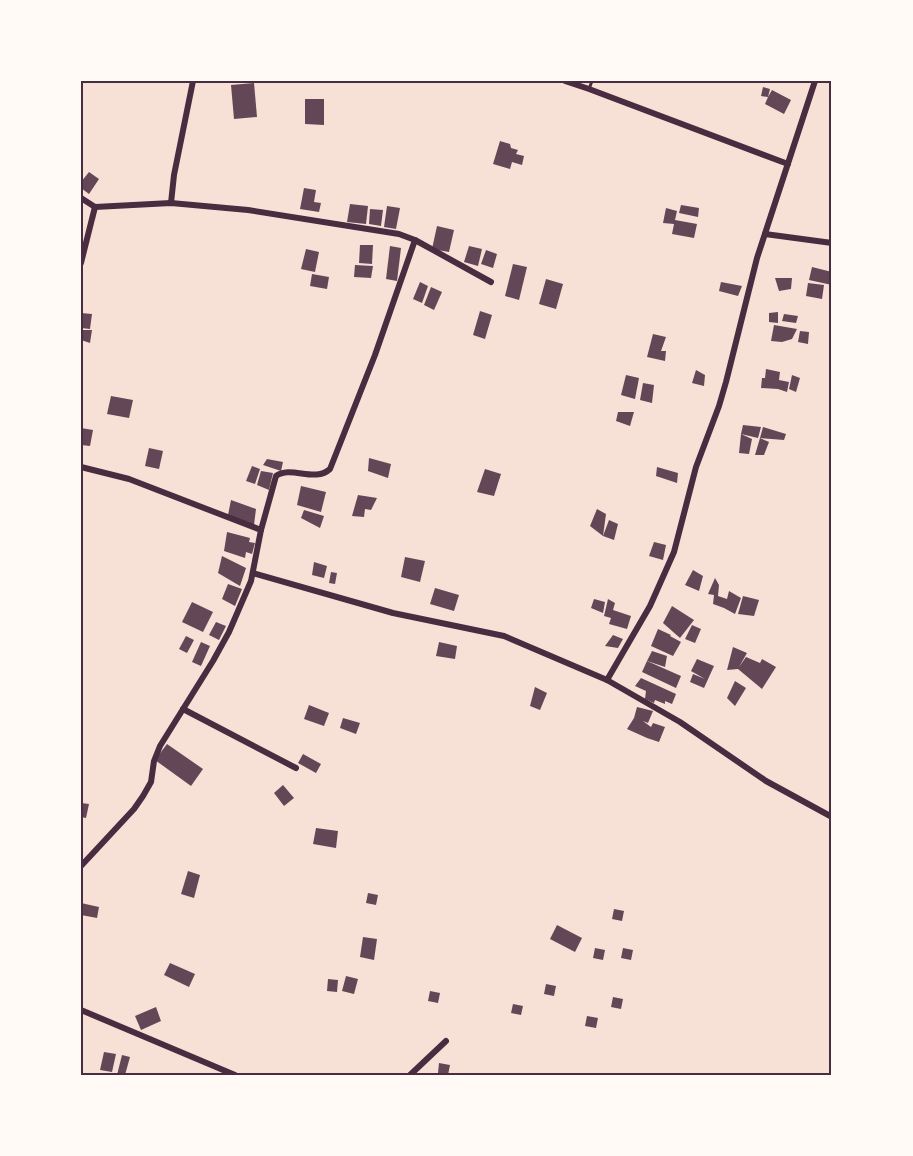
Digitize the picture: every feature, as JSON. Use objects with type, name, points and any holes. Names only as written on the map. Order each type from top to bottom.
[{"type":"street","points":[[171,203],[176,165],[193,81]]},
{"type":"street","points":[[565,81],[788,164]]},
{"type":"street","points":[[607,680],[650,606],[674,552],[696,467],[726,382],[757,258],[815,81]]},
{"type":"street","points":[[81,198],[95,207],[171,203],[249,210],[399,234],[415,240],[491,282]]},
{"type":"street","points":[[81,262],[95,207]]},
{"type":"street","points":[[765,234],[832,243]]},
{"type":"street","points":[[81,866],[134,809],[143,796],[151,782],[156,756],[229,632],[253,573],[261,530],[276,476],[283,472],[323,474],[330,469],[375,355],[415,240]]},
{"type":"street","points":[[81,467],[129,479],[261,530]]},
{"type":"street","points":[[253,573],[393,613],[504,636],[607,680],[680,722],[766,781],[832,817]]},
{"type":"street","points":[[183,709],[296,768]]},
{"type":"street","points":[[81,1010],[235,1075]]},
{"type":"street","points":[[410,1075],[446,1041]]},
{"type":"lane","points":[[589,89],[592,81]]},
{"type":"building","points":[[254,83],[257,117],[234,119],[231,85]]},
{"type":"building","points":[[763,87],[770,89],[768,97],[761,96]]},
{"type":"building","points":[[772,90],[791,100],[784,114],[765,104]]},
{"type":"building","points":[[305,99],[324,99],[324,125],[305,124]]},
{"type":"building","points":[[500,141],[510,144],[511,148],[518,150],[516,154],[524,156],[522,165],[512,162],[510,169],[493,164]]},
{"type":"building","points":[[89,172],[99,179],[89,194],[81,188],[81,182]]},
{"type":"building","points":[[304,188],[316,190],[314,202],[321,203],[319,212],[300,209]]},
{"type":"building","points":[[350,204],[368,206],[366,224],[347,222]]},
{"type":"building","points":[[681,205],[699,208],[698,217],[679,213]]},
{"type":"building","points":[[387,206],[400,208],[396,229],[384,227]]},
{"type":"building","points":[[666,208],[677,211],[675,220],[697,224],[694,238],[672,234],[674,224],[663,223]]},
{"type":"building","points":[[370,209],[383,210],[381,226],[369,224]]},
{"type":"building","points":[[437,226],[454,230],[449,252],[432,249]]},
{"type":"building","points":[[360,245],[373,245],[372,264],[359,263]]},
{"type":"building","points":[[390,246],[401,248],[397,281],[386,279]]},
{"type":"building","points":[[469,246],[482,249],[478,266],[464,262]]},
{"type":"building","points":[[306,249],[319,252],[315,272],[301,269]]},
{"type":"building","points":[[486,250],[497,254],[493,268],[481,264]]},
{"type":"building","points":[[513,264],[527,267],[519,300],[505,296]]},
{"type":"building","points":[[355,265],[373,266],[371,278],[354,277]]},
{"type":"building","points":[[812,267],[832,272],[832,285],[809,280]]},
{"type":"building","points":[[312,274],[329,277],[327,289],[310,286]]},
{"type":"building","points":[[775,278],[792,278],[791,289],[779,291]]},
{"type":"building","points":[[546,279],[563,284],[556,309],[539,304]]},
{"type":"building","points":[[420,282],[428,286],[422,303],[413,299]]},
{"type":"building","points":[[721,282],[742,286],[738,296],[719,291]]},
{"type":"building","points":[[808,283],[824,285],[822,299],[806,296]]},
{"type":"building","points":[[431,287],[442,292],[434,310],[424,305]]},
{"type":"building","points":[[480,311],[492,315],[485,339],[473,335]]},
{"type":"building","points":[[778,312],[778,323],[769,322],[769,313]]},
{"type":"building","points":[[81,313],[92,314],[90,329],[81,328]]},
{"type":"building","points":[[784,314],[798,316],[796,323],[782,321]]},
{"type":"building","points":[[774,325],[797,329],[792,339],[782,342],[771,341]]},
{"type":"building","points":[[83,330],[92,330],[90,343],[81,340]]},
{"type":"building","points":[[800,331],[809,332],[808,344],[798,342]]},
{"type":"building","points":[[653,334],[666,337],[661,351],[666,351],[665,361],[647,357]]},
{"type":"building","points":[[766,369],[780,372],[779,380],[789,382],[787,392],[761,388]]},
{"type":"building","points":[[696,370],[705,375],[704,386],[692,383]]},
{"type":"building","points":[[626,375],[639,378],[635,399],[621,395]]},
{"type":"building","points":[[792,375],[800,378],[796,392],[789,389]]},
{"type":"building","points":[[643,383],[654,385],[652,403],[640,400]]},
{"type":"building","points":[[111,396],[133,400],[129,418],[107,414]]},
{"type":"building","points":[[618,412],[634,412],[630,426],[616,421]]},
{"type":"building","points":[[743,425],[761,427],[758,438],[741,434]]},
{"type":"building","points":[[763,427],[786,434],[784,440],[760,438]]},
{"type":"building","points":[[81,428],[93,430],[90,446],[81,445]]},
{"type":"building","points":[[741,434],[752,439],[749,454],[739,453]]},
{"type":"building","points":[[760,438],[769,442],[764,455],[755,455]]},
{"type":"building","points":[[149,448],[163,451],[159,469],[145,466]]},
{"type":"building","points":[[369,458],[391,464],[388,478],[368,471]]},
{"type":"building","points":[[267,459],[283,462],[281,471],[263,465]]},
{"type":"building","points":[[252,466],[260,469],[255,484],[246,481]]},
{"type":"building","points":[[657,467],[678,473],[677,483],[656,476]]},
{"type":"building","points":[[485,469],[501,474],[494,496],[477,492]]},
{"type":"building","points":[[261,471],[273,473],[269,490],[257,485]]},
{"type":"building","points":[[301,486],[326,492],[321,512],[297,505]]},
{"type":"building","points":[[358,495],[377,498],[371,510],[365,509],[364,517],[352,516]]},
{"type":"building","points":[[231,500],[256,509],[254,525],[228,515]]},
{"type":"building","points":[[597,509],[606,514],[603,536],[590,526]]},
{"type":"building","points":[[304,510],[324,516],[320,528],[301,518]]},
{"type":"building","points":[[609,520],[618,524],[614,540],[603,536]]},
{"type":"building","points":[[227,532],[250,538],[249,542],[255,543],[252,554],[246,552],[245,558],[224,551]]},
{"type":"building","points":[[654,542],[666,545],[663,560],[649,556]]},
{"type":"building","points":[[222,556],[246,568],[240,586],[218,573]]},
{"type":"building","points":[[405,557],[425,561],[420,582],[401,577]]},
{"type":"building","points":[[314,562],[327,566],[324,578],[312,575]]},
{"type":"building","points":[[693,570],[703,576],[699,591],[685,585]]},
{"type":"building","points":[[331,572],[337,573],[335,584],[329,583]]},
{"type":"building","points":[[715,578],[719,585],[718,596],[727,599],[729,591],[741,598],[735,614],[713,604],[714,595],[708,594]]},
{"type":"building","points":[[228,584],[242,589],[235,606],[222,599]]},
{"type":"building","points":[[435,588],[459,595],[454,611],[430,604]]},
{"type":"building","points":[[743,596],[759,600],[754,616],[738,614]]},
{"type":"building","points":[[594,599],[605,602],[603,613],[591,608]]},
{"type":"building","points":[[608,599],[615,603],[613,610],[631,616],[627,629],[609,624],[611,618],[604,616]]},
{"type":"building","points":[[192,602],[213,612],[203,632],[182,622]]},
{"type":"building","points":[[672,606],[694,620],[680,638],[663,623]]},
{"type":"building","points":[[216,622],[226,626],[219,640],[209,635]]},
{"type":"building","points":[[692,625],[701,629],[695,643],[685,639]]},
{"type":"building","points":[[658,629],[681,642],[673,656],[651,646]]},
{"type":"building","points":[[613,635],[623,639],[618,648],[605,646]]},
{"type":"building","points":[[186,636],[194,640],[187,653],[179,649]]},
{"type":"building","points":[[201,642],[210,646],[201,666],[192,662]]},
{"type":"building","points":[[439,642],[457,646],[455,659],[436,656]]},
{"type":"building","points":[[733,647],[747,653],[739,667],[746,657],[760,663],[762,659],[776,667],[762,689],[738,669],[727,670]]},
{"type":"building","points":[[652,651],[667,656],[665,667],[647,661]]},
{"type":"building","points":[[697,659],[714,666],[704,688],[690,682],[693,674],[705,679],[691,671]]},
{"type":"building","points":[[647,661],[681,676],[676,688],[642,672]]},
{"type":"building","points":[[641,678],[676,694],[672,704],[655,700],[654,703],[645,699],[646,691],[635,686]]},
{"type":"building","points":[[735,681],[746,688],[735,706],[727,698]]},
{"type":"building","points":[[535,687],[547,693],[540,710],[530,706]]},
{"type":"building","points":[[309,705],[329,713],[324,726],[304,719]]},
{"type":"building","points":[[637,707],[653,711],[648,723],[643,721],[651,727],[653,723],[665,727],[659,742],[627,729],[634,718]]},
{"type":"building","points":[[343,718],[360,723],[356,734],[340,728]]},
{"type":"building","points":[[167,744],[203,769],[191,786],[155,760]]},
{"type":"building","points":[[303,754],[321,764],[316,773],[298,763]]},
{"type":"building","points":[[283,785],[294,798],[284,806],[274,793]]},
{"type":"building","points":[[81,803],[89,804],[86,818],[81,817]]},
{"type":"building","points":[[316,828],[338,831],[336,848],[313,844]]},
{"type":"building","points":[[188,871],[200,875],[194,898],[181,894]]},
{"type":"building","points":[[368,893],[378,895],[376,905],[366,903]]},
{"type":"building","points":[[81,903],[99,907],[97,918],[81,915]]},
{"type":"building","points":[[614,909],[624,911],[622,921],[612,919]]},
{"type":"building","points":[[557,925],[582,938],[575,952],[550,939]]},
{"type":"building","points":[[363,937],[377,939],[374,960],[360,957]]},
{"type":"building","points":[[595,948],[605,950],[603,960],[593,958]]},
{"type":"building","points":[[623,948],[633,950],[631,960],[621,958]]},
{"type":"building","points":[[170,963],[195,974],[189,987],[164,975]]},
{"type":"building","points":[[346,976],[358,979],[354,994],[342,991]]},
{"type":"building","points":[[328,979],[338,980],[337,992],[327,991]]},
{"type":"building","points":[[546,984],[556,986],[554,996],[544,994]]},
{"type":"building","points":[[430,991],[440,993],[438,1003],[428,1001]]},
{"type":"building","points":[[613,997],[623,999],[621,1009],[611,1007]]},
{"type":"building","points":[[513,1004],[523,1006],[521,1015],[511,1013]]},
{"type":"building","points":[[156,1007],[161,1021],[141,1030],[135,1016]]},
{"type":"building","points":[[587,1016],[598,1018],[596,1028],[585,1026]]},
{"type":"building","points":[[104,1052],[116,1054],[112,1072],[100,1070]]},
{"type":"building","points":[[122,1055],[130,1057],[125,1075],[117,1075]]},
{"type":"building","points":[[439,1063],[450,1065],[448,1075],[438,1073]]}]
